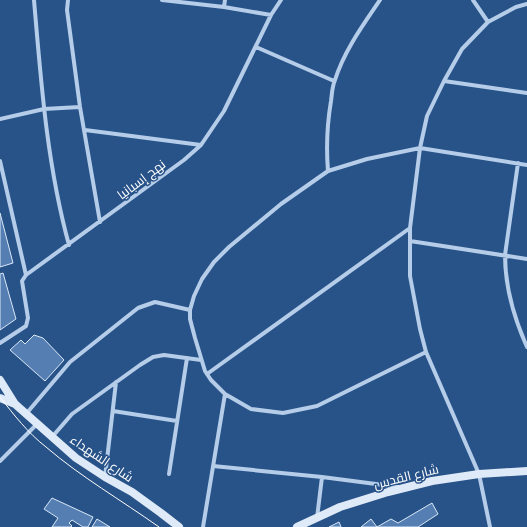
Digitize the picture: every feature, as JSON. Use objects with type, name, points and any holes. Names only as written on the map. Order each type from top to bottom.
[{"type":"street","points":[[34,0],[44,109],[56,191],[69,244]]},
{"type":"street","points":[[68,0],[67,10],[80,107],[100,222]]},
{"type":"street","points":[[162,0],[224,7],[271,15]]},
{"type":"street","points":[[224,7],[225,0]]},
{"type":"street","name":"نهج إسبانيا","points":[[26,275],[184,160],[201,145],[224,111],[271,15],[281,0]]},
{"type":"street","points":[[328,172],[326,155],[327,125],[334,81],[342,61],[380,0]]},
{"type":"street","points":[[473,0],[488,22]]},
{"type":"street","points":[[490,527],[480,474],[426,352],[410,276],[410,228],[420,148],[427,116],[444,80],[462,49],[488,22],[516,7],[527,4]]},
{"type":"street","points":[[256,47],[334,81]]},
{"type":"street","points":[[444,80],[527,93]]},
{"type":"street","points":[[0,119],[44,109],[80,107]]},
{"type":"street","points":[[85,130],[201,145]]},
{"type":"street","points":[[426,352],[317,406],[283,413],[251,409],[225,394],[207,374],[201,360],[190,319],[190,310],[194,296],[202,279],[214,262],[229,247],[281,204],[328,172],[368,159],[420,148],[527,165]]},
{"type":"street","points":[[0,161],[26,275],[22,281],[28,318],[26,326],[0,343]]},
{"type":"street","points":[[518,163],[505,256],[505,278],[514,313],[527,347]]},
{"type":"street","points":[[207,374],[410,228]]},
{"type":"street","points":[[410,241],[527,259]]},
{"type":"street","points":[[26,414],[70,362],[138,308],[155,302],[190,310]]},
{"type":"street","points":[[52,437],[72,414],[153,357],[164,355],[201,360]]},
{"type":"street","points":[[169,474],[187,358]]},
{"type":"street","points":[[0,380],[15,404]]},
{"type":"street","points":[[105,477],[116,382]]},
{"type":"street","points":[[203,527],[225,394]]},
{"type":"street","points":[[0,398],[15,404]]},
{"type":"street","name":"شارع الشهداء","points":[[15,404],[76,458],[132,492],[179,527]]},
{"type":"street","points":[[113,411],[178,421]]},
{"type":"street","points":[[0,461],[37,424]]},
{"type":"street","points":[[213,466],[322,477],[405,488]]},
{"type":"street","name":"شارع القدس","points":[[297,527],[340,507],[432,481],[480,474],[527,471]]},
{"type":"street","points":[[317,518],[322,477]]},
{"type":"building","points":[[0,213],[13,263],[0,267]]},
{"type":"building","points":[[3,273],[16,319],[0,330],[0,274]]},
{"type":"building","points":[[34,335],[43,338],[64,360],[45,381],[10,350],[21,340],[25,344]]},
{"type":"building","points":[[52,498],[93,517],[88,527],[83,527],[72,520],[69,523],[72,526],[71,527],[52,527],[58,518],[44,509]]},
{"type":"building","points":[[432,503],[438,514],[418,527],[377,527],[391,519],[398,523]]},
{"type":"building","points":[[97,519],[110,527],[92,527]]},
{"type":"building","points":[[371,519],[377,527],[361,527]]},
{"type":"building","points":[[339,522],[341,527],[329,527]]},
{"type":"tram line","points":[[0,397],[27,430],[39,442],[87,478],[159,527]]}]
